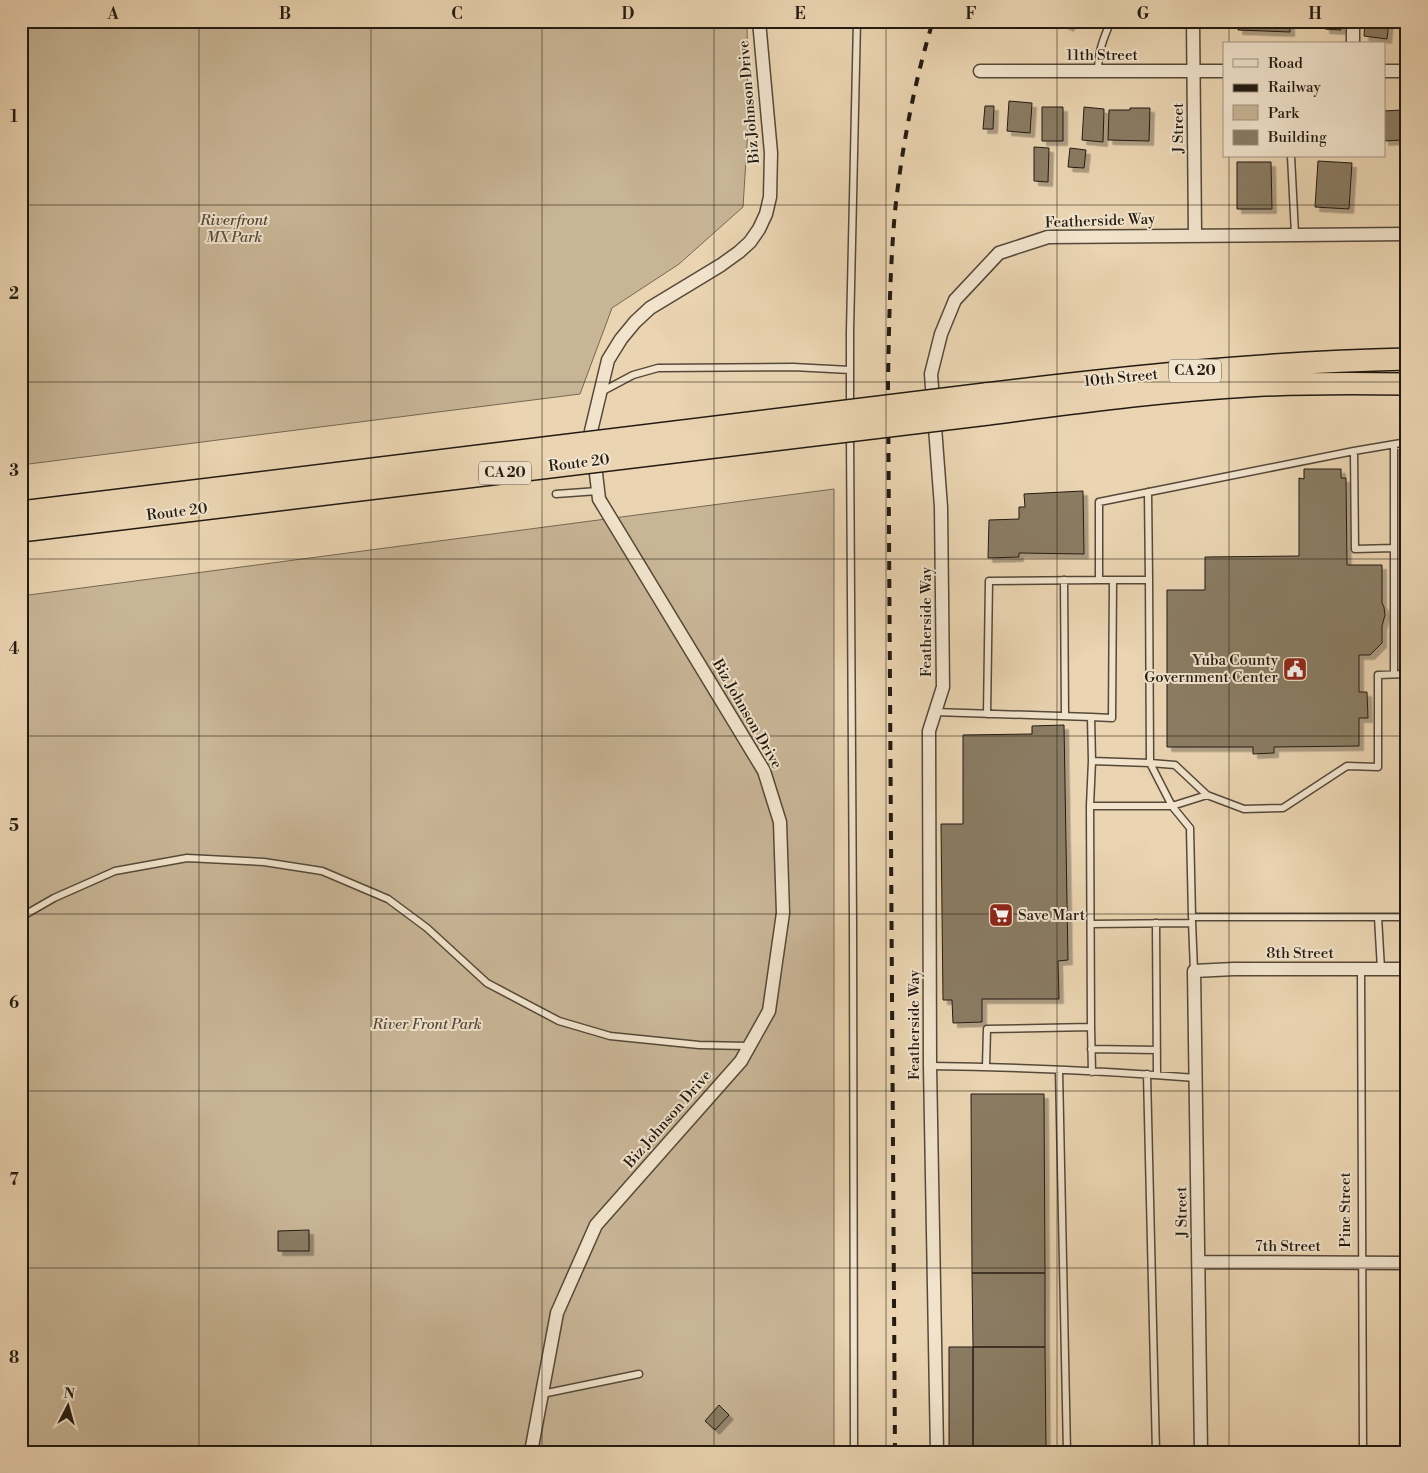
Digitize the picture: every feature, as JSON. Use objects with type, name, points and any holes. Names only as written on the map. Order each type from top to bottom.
[{"type":"highway","name":"10th Street","points":[[986,404],[1198,370],[1318,361],[1407,359]]},
{"type":"highway","name":"10th Street","points":[[986,404],[1154,394],[1247,386],[1333,383],[1406,384]]},
{"type":"highway","name":"Route 20","points":[[21,512],[986,404]]},
{"type":"highway","name":"Route 20","points":[[21,532],[986,404]]},
{"type":"street","name":"Biz Johnson Drive","points":[[531,1452],[557,1313],[596,1225],[741,1061],[769,1011],[783,913],[780,822],[764,771],[599,499],[592,431],[608,360],[621,339],[635,322],[667,297],[739,252],[750,242],[766,214],[770,197],[771,153],[759,21]]},
{"type":"street","name":"J Street","points":[[1193,21],[1195,235]]},
{"type":"street","points":[[1353,21],[1353,42]]},
{"type":"street","name":"11th Street","points":[[980,71],[1223,71]]},
{"type":"street","points":[[1386,71],[1407,71]]},
{"type":"street","name":"Featherside Way","points":[[937,1452],[930,1066],[929,731],[943,686],[941,507],[931,374],[941,334],[955,300],[999,253],[1048,237],[1407,234]]},
{"type":"street","name":"8th Street","points":[[1194,971],[1234,969],[1407,969]]},
{"type":"street","name":"J Street","points":[[1194,971],[1201,1452]]},
{"type":"street","name":"7th Street","points":[[1199,1262],[1407,1263]]},
{"type":"lane","points":[[850,416],[858,21]]},
{"type":"lane","points":[[1098,72],[1098,56],[1101,43],[1111,21]]},
{"type":"lane","points":[[1291,158],[1295,234]]},
{"type":"lane","points":[[600,393],[634,375],[658,368],[793,367],[850,370]]},
{"type":"lane","points":[[850,425],[854,922],[854,1452]]},
{"type":"lane","points":[[1099,580],[1099,502],[1407,442]]},
{"type":"lane","points":[[1394,445],[1394,674]]},
{"type":"lane","points":[[1354,451],[1355,549],[1394,548]]},
{"type":"lane","points":[[556,494],[598,491]]},
{"type":"lane","points":[[1148,492],[1150,763],[1172,806],[1190,828],[1194,971]]},
{"type":"lane","points":[[987,714],[989,580],[1149,580]]},
{"type":"lane","points":[[1064,580],[1066,716]]},
{"type":"lane","points":[[934,712],[1112,718],[1113,580]]},
{"type":"lane","points":[[1092,761],[1175,765],[1207,795],[1244,809],[1283,808],[1347,766],[1378,767],[1378,674],[1407,674]]},
{"type":"lane","points":[[1091,717],[1090,924],[1092,1072]]},
{"type":"lane","points":[[1090,806],[1172,806],[1207,795]]},
{"type":"lane","points":[[21,917],[54,898],[115,871],[187,858],[264,862],[322,870],[388,899],[427,928],[488,982],[559,1021],[610,1036],[699,1045],[749,1046]]},
{"type":"lane","points":[[1378,917],[1381,969]]},
{"type":"lane","points":[[1090,924],[1156,924],[1192,920],[1407,917]]},
{"type":"lane","points":[[1156,924],[1157,1075]]},
{"type":"lane","name":"Pine Street","points":[[1361,969],[1363,1452]]},
{"type":"lane","points":[[986,1067],[987,1029],[1091,1027]]},
{"type":"lane","points":[[1091,1049],[1157,1050]]},
{"type":"lane","points":[[930,1066],[1147,1074],[1196,1078]]},
{"type":"lane","points":[[1059,1071],[1067,1452]]},
{"type":"lane","points":[[1147,1074],[1156,1452]]},
{"type":"lane","points":[[541,1395],[638,1374]]},
{"type":"green space","name":"Riverfront MX Park","points":[[21,21],[747,21],[748,128],[743,207],[679,264],[612,308],[580,394],[21,465]]},
{"type":"green space","name":"River Front Park","points":[[834,489],[834,1452],[21,1452],[21,596]]},
{"type":"building","points":[[1057,21],[1072,21],[1069,27]]},
{"type":"building","points":[[1238,21],[1290,21],[1290,32],[1238,30]]},
{"type":"building","points":[[1325,21],[1342,21],[1341,30],[1325,29]]},
{"type":"building","points":[[1365,21],[1389,21],[1387,39],[1364,36]]},
{"type":"building","points":[[1009,101],[1032,103],[1030,133],[1007,131]]},
{"type":"building","points":[[985,106],[994,106],[993,129],[983,129]]},
{"type":"building","points":[[1042,107],[1063,107],[1063,141],[1042,141]]},
{"type":"building","points":[[1084,107],[1104,109],[1103,142],[1082,140]]},
{"type":"building","points":[[1130,108],[1150,108],[1149,141],[1108,140],[1109,110],[1130,110]]},
{"type":"building","points":[[1401,110],[1402,140],[1386,141],[1386,111]]},
{"type":"building","points":[[1034,147],[1049,148],[1048,182],[1034,181]]},
{"type":"building","points":[[1070,148],[1086,150],[1084,168],[1068,167]]},
{"type":"building","points":[[1318,161],[1352,163],[1349,209],[1315,207]]},
{"type":"building","points":[[1237,162],[1271,162],[1272,209],[1237,209]]},
{"type":"building","points":[[1304,469],[1341,469],[1341,478],[1346,478],[1347,565],[1382,565],[1382,603],[1385,615],[1382,626],[1382,643],[1370,655],[1359,655],[1359,692],[1367,692],[1368,718],[1359,718],[1359,746],[1274,747],[1274,753],[1253,754],[1253,747],[1167,747],[1167,590],[1205,590],[1205,557],[1299,556],[1299,478],[1304,479]]},
{"type":"building","points":[[1083,491],[1084,554],[1019,553],[1019,557],[988,558],[989,520],[1019,519],[1019,507],[1025,507],[1024,494]]},
{"type":"building","points":[[1064,725],[1068,960],[1058,961],[1059,999],[982,999],[982,1022],[953,1023],[952,1000],[943,1000],[941,824],[963,824],[963,735],[1032,734],[1032,726]]},
{"type":"building","points":[[971,1094],[1044,1094],[1045,1273],[972,1273]]},
{"type":"building","points":[[309,1230],[309,1251],[278,1251],[278,1231]]},
{"type":"building","points":[[972,1273],[1045,1273],[1045,1347],[973,1347]]},
{"type":"building","points":[[949,1347],[973,1347],[973,1452],[949,1452]]},
{"type":"building","points":[[973,1347],[1045,1347],[1046,1452],[973,1452]]},
{"type":"building","points":[[719,1405],[729,1415],[715,1430],[705,1421]]},
{"type":"railway","points":[[895,1452],[889,318],[893,232],[901,163],[914,91],[933,21]]},
{"type":"place","name":"Yuba County Government Center","points":[[1295,669]]},
{"type":"place","name":"Save Mart","points":[[1001,915]]}]
